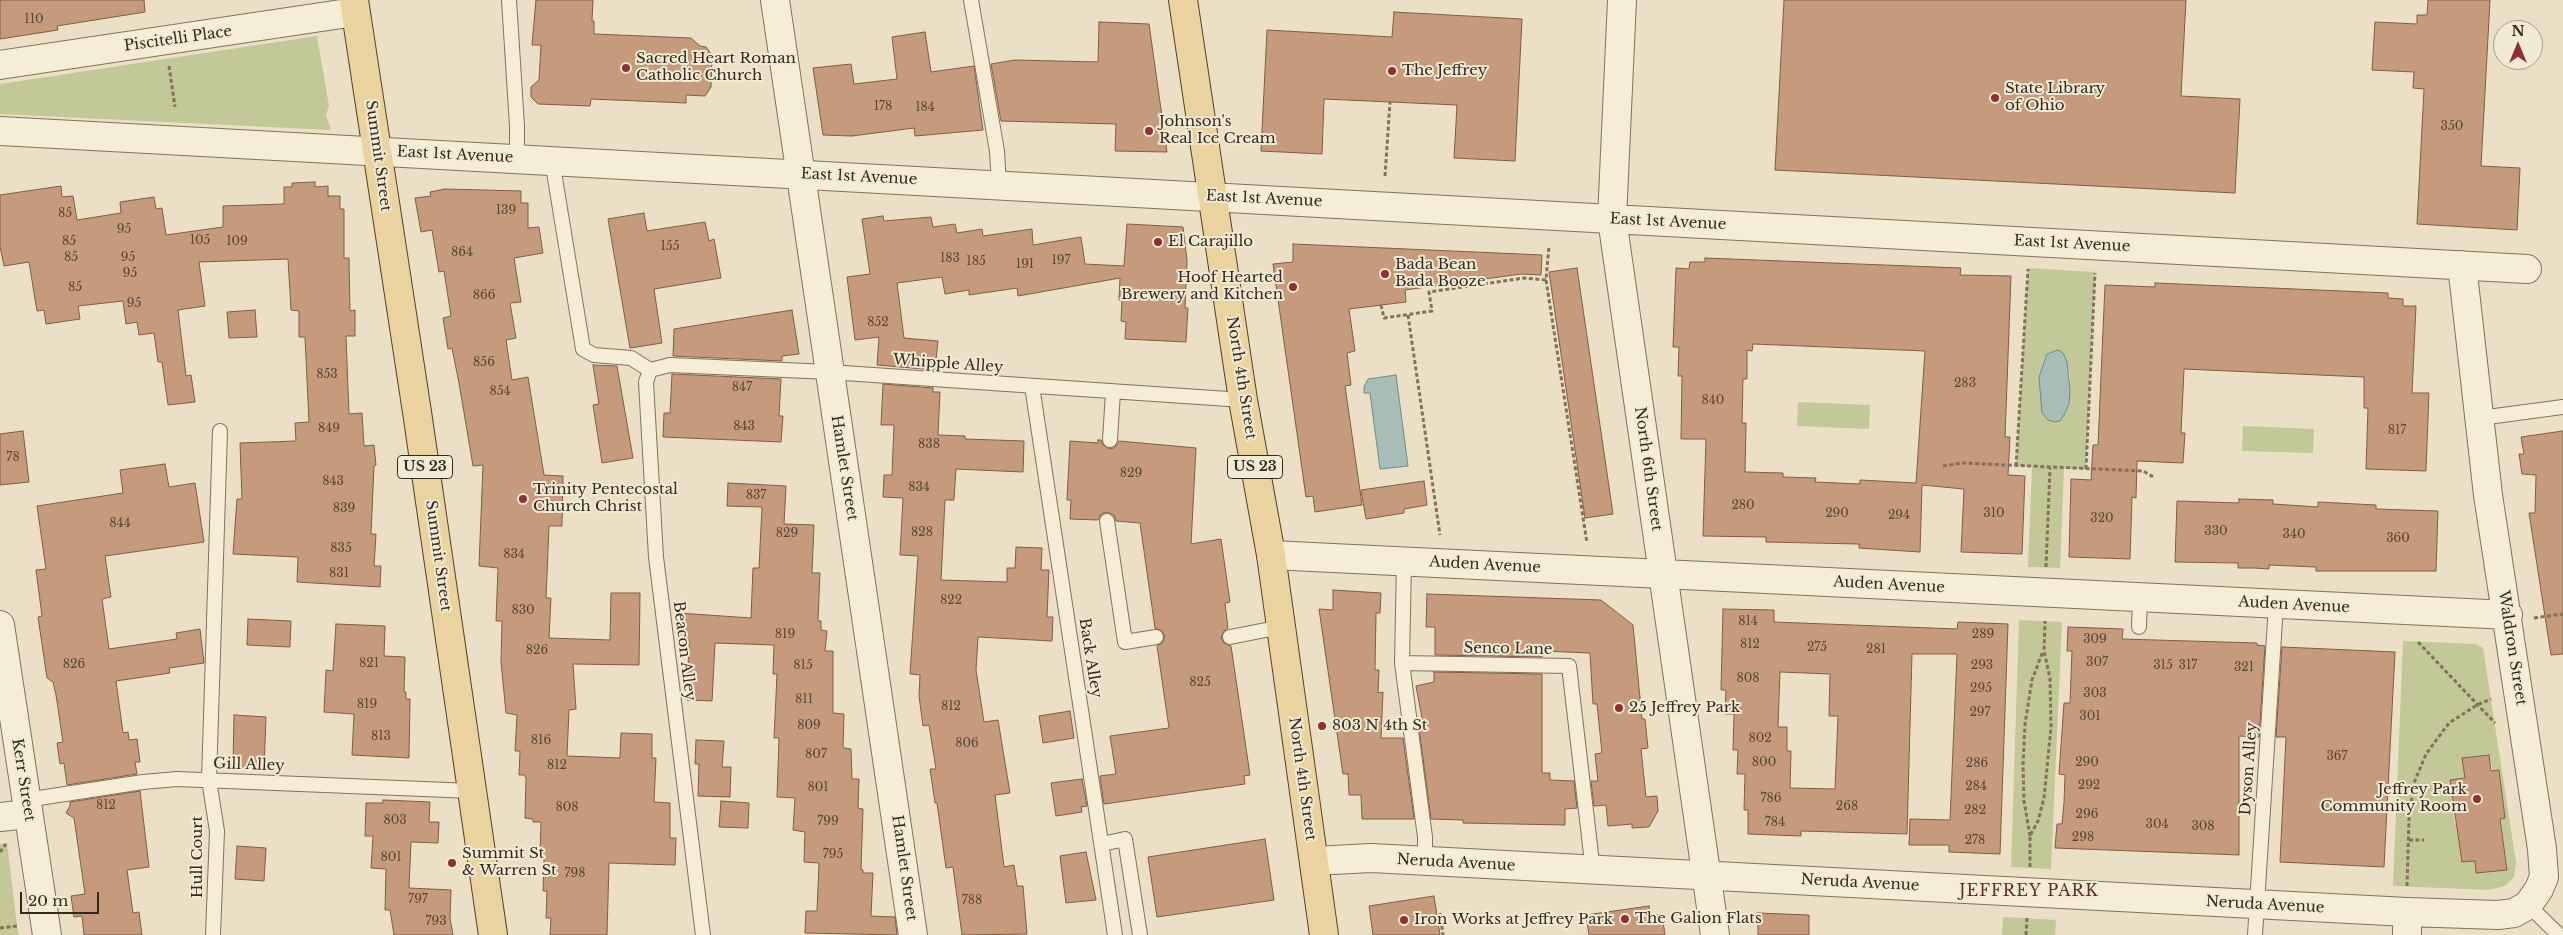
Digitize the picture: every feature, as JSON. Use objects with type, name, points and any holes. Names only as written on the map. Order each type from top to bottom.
[{"type":"main road","name":"North 4th Street","points":[[1183,0],[1243,400],[1271,554],[1314,861],[1321,934]]},
{"type":"main road","name":"Summit Street","points":[[354,6],[418,412],[493,935]]},
{"type":"street","name":"Hamlet Street","points":[[775,0],[914,935]]},
{"type":"street","name":"North 6th Street","points":[[1622,0],[1612,219],[1715,935]]},
{"type":"street","name":"Piscitelli Place","points":[[0,65],[354,6]]},
{"type":"street","name":"East 1st Avenue","points":[[0,131],[376,150],[2527,269]]},
{"type":"street","name":"Waldron Street","points":[[2462,265],[2488,495],[2519,617],[2544,877],[2528,905]]},
{"type":"street","name":"Auden Avenue","points":[[1271,554],[1664,576],[2140,597],[2519,617]]},
{"type":"street","name":"Kerr Street","points":[[0,625],[46,935]]},
{"type":"street","points":[[0,817],[27,807]]},
{"type":"street","name":"Neruda Avenue","points":[[1314,861],[1361,858],[2127,896],[2257,905],[2407,911]]},
{"type":"street","points":[[2407,911],[2498,915],[2514,913],[2528,905]]},
{"type":"lane","points":[[509,0],[517,126],[517,158]]},
{"type":"lane","points":[[971,0],[997,151],[999,185]]},
{"type":"lane","points":[[552,160],[583,349],[594,355],[631,358],[650,370]]},
{"type":"lane","name":"Whipple Alley","points":[[650,370],[670,365],[829,372],[1243,400]]},
{"type":"lane","name":"Beacon Alley","points":[[650,370],[646,382],[656,557],[702,935]]},
{"type":"lane","name":"Back Alley","points":[[1032,386],[1115,935]]},
{"type":"lane","points":[[1110,440],[1113,392]]},
{"type":"lane","points":[[2480,418],[2563,406]]},
{"type":"lane","name":"Hull Court","points":[[214,935],[217,830],[208,780],[220,431]]},
{"type":"lane","points":[[1107,521],[1125,642],[1156,638]]},
{"type":"lane","points":[[1404,561],[1402,663],[1425,837],[1425,861]]},
{"type":"lane","points":[[2139,626],[2140,597]]},
{"type":"lane","name":"Dyson Alley","points":[[2255,935],[2276,605]]},
{"type":"lane","points":[[1230,637],[1281,627]]},
{"type":"lane","name":"Senco Lane","points":[[1402,663],[1569,666],[1593,871]]},
{"type":"lane","name":"Gill Alley","points":[[27,807],[143,782],[208,780],[472,791]]},
{"type":"lane","points":[[1102,844],[1125,839],[1140,935]]},
{"type":"lane","points":[[2528,905],[2559,935]]},
{"type":"path","points":[[168,58],[175,107]]},
{"type":"path","points":[[1385,176],[1390,102]]},
{"type":"path","points":[[1549,246],[1546,280],[1587,543]]},
{"type":"path","points":[[2016,466],[2028,268]]},
{"type":"path","points":[[2086,469],[2095,272]]},
{"type":"path","points":[[1381,305],[1384,318],[1408,315],[1432,311],[1429,292],[1524,278],[1546,280]]},
{"type":"path","points":[[1408,315],[1440,535]]},
{"type":"path","points":[[1944,466],[1962,463],[2143,471],[2155,478]]},
{"type":"path","points":[[2046,568],[2050,468]]},
{"type":"path","points":[[2519,617],[2563,614]]},
{"type":"path","points":[[2030,836],[2038,821],[2044,798],[2051,727],[2050,678],[2044,651],[2045,621]]},
{"type":"path","points":[[2418,642],[2495,724]]},
{"type":"path","points":[[2030,868],[2030,836],[2024,801],[2025,724],[2032,680],[2044,651]]},
{"type":"path","points":[[2407,911],[2409,840],[2414,783],[2426,754],[2449,723],[2477,705],[2491,699]]},
{"type":"path","points":[[2409,840],[2424,840]]},
{"type":"path","points":[[0,852],[7,843]]},
{"type":"path","points":[[1440,913],[1443,935]]},
{"type":"path","points":[[0,928],[17,926]]},
{"type":"green space","points":[[317,36],[329,106],[326,115],[331,130],[0,114],[0,84]]},
{"type":"green space","points":[[2028,268],[2095,272],[2086,469],[2064,469],[2060,568],[2028,567],[2032,467],[2016,466]],"holes":[[[2058,350],[2063,353],[2070,375],[2069,404],[2039,377],[2047,354]]]},
{"type":"green space","points":[[1798,402],[1870,405],[1869,429],[1797,426]]},
{"type":"green space","points":[[2243,426],[2314,429],[2313,453],[2242,451]]},
{"type":"green space","points":[[2019,620],[2062,622],[2051,869],[2011,867]]},
{"type":"green space","points":[[2403,641],[2475,644],[2483,648],[2516,862],[2514,877],[2505,886],[2489,890],[2393,886]],"holes":[[[2489,755],[2505,818],[2500,819],[2507,869],[2477,873],[2475,861],[2462,862],[2460,845],[2465,824],[2455,825],[2450,780],[2465,778],[2463,758]]]},
{"type":"green space","points":[[7,843],[19,935],[0,935],[0,844]]},
{"type":"green space","points":[[2003,917],[2056,920],[2055,935],[2002,935]]},
{"type":"water","points":[[2058,350],[2063,353],[2067,362],[2070,390],[2069,404],[2064,415],[2060,421],[2054,422],[2048,420],[2042,413],[2039,377],[2047,354]]},
{"type":"water","points":[[1396,375],[1408,466],[1380,469],[1370,393],[1364,393],[1364,387],[1368,379]]},
{"type":"building","points":[[0,0],[144,0],[145,12],[57,26],[58,30],[0,39]]},
{"type":"building","name":"Sacred Heart Roman Catholic Church","points":[[536,0],[593,0],[592,21],[594,21],[594,34],[691,38],[700,46],[706,47],[712,55],[711,87],[705,96],[686,95],[686,103],[591,99],[590,106],[538,104],[531,97],[531,87],[539,80],[541,45],[532,45]]},
{"type":"building","name":"State Library of Ohio","points":[[1784,0],[2186,0],[2181,96],[2240,99],[2235,193],[1775,170]]},
{"type":"building","points":[[2428,0],[2490,0],[2481,166],[2520,168],[2517,230],[2417,224],[2424,89],[2413,88],[2414,72],[2372,70],[2375,22],[2417,24],[2417,15],[2427,15]]},
{"type":"building","name":"The Jeffrey","points":[[1394,12],[1522,19],[1515,161],[1454,158],[1457,105],[1324,99],[1322,154],[1261,151],[1267,30],[1392,37]]},
{"type":"building","points":[[1099,22],[1149,24],[1167,152],[1115,151],[1116,124],[1001,121],[991,64],[1015,60],[1098,62]]},
{"type":"building","points":[[925,32],[931,72],[974,66],[983,130],[915,136],[914,128],[852,136],[823,135],[813,68],[851,64],[854,84],[897,79],[892,37]]},
{"type":"building","points":[[315,182],[315,187],[328,186],[328,196],[340,196],[340,209],[344,209],[344,258],[349,258],[350,311],[355,310],[355,336],[346,336],[349,414],[362,413],[364,446],[374,445],[376,465],[374,466],[371,534],[376,534],[374,566],[381,566],[380,587],[297,582],[298,557],[233,554],[237,499],[242,499],[240,443],[296,441],[295,423],[309,422],[305,337],[299,337],[299,311],[291,310],[288,259],[199,262],[205,306],[178,310],[186,376],[191,375],[195,402],[168,405],[162,362],[158,362],[154,333],[139,335],[137,322],[126,324],[123,301],[78,306],[80,319],[46,324],[44,310],[37,311],[29,262],[4,266],[0,246],[0,195],[61,186],[62,197],[73,196],[77,220],[121,213],[120,202],[154,197],[156,209],[162,208],[166,235],[223,227],[223,206],[284,204],[284,187],[292,187],[292,183]]},
{"type":"building","points":[[445,189],[521,191],[521,203],[528,203],[528,228],[539,227],[543,253],[514,258],[521,302],[510,303],[516,338],[506,340],[512,380],[528,377],[544,475],[563,476],[562,526],[549,526],[546,598],[551,598],[549,638],[610,640],[611,593],[640,593],[639,665],[573,664],[576,709],[569,710],[567,756],[620,758],[621,733],[652,734],[652,758],[656,758],[654,802],[670,803],[670,838],[676,838],[675,865],[609,863],[607,935],[550,935],[551,918],[546,918],[547,891],[543,891],[544,859],[540,858],[541,822],[533,822],[533,819],[525,818],[526,778],[524,775],[519,775],[520,751],[515,751],[517,715],[506,713],[501,662],[502,621],[496,621],[498,568],[479,566],[483,465],[473,466],[452,348],[448,349],[443,318],[451,316],[444,271],[439,272],[432,230],[421,232],[415,198],[431,196],[430,192]]},
{"type":"building","points":[[644,213],[647,231],[705,222],[709,241],[714,239],[721,278],[654,289],[662,343],[630,348],[608,219]]},
{"type":"building","points":[[883,216],[884,221],[931,217],[933,227],[955,224],[957,233],[982,229],[983,236],[1032,229],[1033,245],[1081,237],[1085,264],[1124,266],[1127,224],[1183,227],[1187,260],[1185,308],[1188,308],[1186,342],[1125,339],[1126,322],[1121,321],[1122,300],[1119,300],[1120,278],[1018,296],[1017,288],[969,295],[969,290],[945,294],[942,277],[897,283],[904,338],[938,341],[935,370],[877,365],[879,337],[855,340],[847,277],[870,274],[862,219]]},
{"type":"building","points":[[1293,244],[1542,255],[1541,275],[1521,274],[1405,290],[1406,302],[1349,309],[1355,351],[1347,353],[1351,385],[1345,386],[1362,505],[1315,512],[1313,496],[1306,497],[1273,264],[1293,262]]},
{"type":"building","points":[[1705,258],[1961,268],[1960,275],[2011,276],[2005,437],[2010,437],[2008,475],[2025,476],[2022,554],[1961,552],[1964,489],[1922,485],[1920,552],[1859,548],[1859,544],[1766,542],[1766,537],[1703,536],[1706,439],[1681,439],[1682,376],[1678,376],[1679,347],[1673,347],[1676,268],[1689,269],[1690,262],[1705,262]],"holes":[[[1753,344],[1925,351],[1916,483],[1860,480],[1860,484],[1815,482],[1816,478],[1783,477],[1783,473],[1745,472],[1746,423],[1742,423],[1743,379],[1747,379],[1747,350],[1752,351]]]},
{"type":"building","points":[[1577,268],[1613,514],[1585,518],[1549,272]]},
{"type":"building","points":[[2155,283],[2388,293],[2388,298],[2403,299],[2403,306],[2416,306],[2412,393],[2429,393],[2426,471],[2366,469],[2368,408],[2364,408],[2364,377],[2184,369],[2181,433],[2185,433],[2183,463],[2137,461],[2136,498],[2132,497],[2130,559],[2069,557],[2071,479],[2091,480],[2093,445],[2098,445],[2105,285],[2155,287]]},
{"type":"building","points":[[255,310],[257,337],[229,338],[227,312]]},
{"type":"building","points":[[792,310],[799,354],[782,356],[782,361],[673,356],[674,329]]},
{"type":"building","points":[[593,365],[617,366],[633,458],[602,463],[593,405],[599,404]]},
{"type":"building","points":[[672,374],[781,379],[779,416],[783,416],[781,442],[663,437],[664,413],[670,413]]},
{"type":"building","points":[[883,384],[933,388],[933,392],[940,392],[938,435],[965,436],[965,439],[1024,441],[1023,472],[956,469],[954,500],[945,500],[941,580],[1007,582],[1007,568],[1015,568],[1016,547],[1042,548],[1041,570],[1049,570],[1047,617],[1053,617],[1052,641],[978,637],[976,670],[984,722],[998,720],[1010,793],[995,795],[1004,867],[1014,865],[1017,886],[1023,886],[1027,934],[962,935],[953,867],[946,868],[937,803],[935,803],[930,769],[936,769],[929,725],[923,726],[919,696],[920,675],[910,674],[918,556],[900,555],[903,498],[883,497],[884,475],[892,475],[894,425],[881,425]]},
{"type":"building","points":[[23,431],[29,482],[0,485],[0,434]]},
{"type":"building","points":[[2563,431],[2563,654],[2551,655],[2529,513],[2535,513],[2536,475],[2522,474],[2519,454],[2524,454],[2521,437]]},
{"type":"building","points":[[1098,440],[1101,440],[1102,444],[1109,449],[1114,448],[1119,441],[1196,448],[1191,544],[1221,539],[1230,602],[1225,603],[1228,628],[1224,631],[1221,638],[1224,643],[1231,646],[1250,775],[1244,776],[1245,784],[1104,804],[1100,776],[1116,774],[1110,736],[1169,728],[1157,646],[1162,643],[1165,636],[1162,631],[1155,628],[1140,523],[1116,521],[1114,515],[1106,512],[1101,514],[1098,520],[1070,519],[1071,500],[1067,500],[1070,441],[1098,443]]},
{"type":"building","points":[[165,464],[169,487],[195,483],[204,542],[105,556],[111,597],[102,599],[109,649],[177,639],[176,633],[200,629],[204,663],[169,668],[170,673],[116,681],[123,733],[128,732],[129,740],[137,739],[140,762],[135,762],[137,774],[67,785],[64,763],[60,764],[57,743],[63,742],[56,695],[53,682],[47,678],[38,617],[42,616],[36,570],[46,569],[37,506],[123,493],[120,470]]},
{"type":"building","points":[[1424,481],[1427,505],[1404,509],[1404,513],[1366,519],[1361,490]]},
{"type":"building","points":[[728,483],[786,486],[784,524],[814,525],[812,573],[820,573],[818,621],[821,621],[821,630],[827,631],[825,651],[833,651],[833,713],[844,714],[843,746],[844,748],[851,749],[852,779],[859,779],[858,808],[863,809],[861,870],[863,870],[863,873],[873,873],[871,916],[895,917],[897,935],[805,933],[806,911],[817,911],[819,863],[804,862],[805,832],[793,830],[795,798],[777,797],[779,738],[774,738],[777,674],[773,674],[774,645],[715,643],[712,701],[687,700],[689,640],[678,639],[679,613],[751,618],[753,568],[759,568],[762,507],[727,506]]},
{"type":"building","points":[[2239,499],[2273,500],[2273,504],[2318,507],[2318,502],[2376,505],[2376,509],[2438,511],[2436,571],[2316,571],[2316,567],[2269,565],[2269,569],[2238,568],[2238,563],[2175,562],[2177,501],[2239,503]]},
{"type":"building","points":[[1333,590],[1381,593],[1380,613],[1376,613],[1375,670],[1379,670],[1378,693],[1383,692],[1381,738],[1403,738],[1414,819],[1362,819],[1361,795],[1349,795],[1348,774],[1343,774],[1319,609],[1333,610]]},
{"type":"building","name":"25 Jeffrey Park","points":[[1427,594],[1601,600],[1633,625],[1642,719],[1645,719],[1648,748],[1641,749],[1646,797],[1657,796],[1658,811],[1649,827],[1632,828],[1632,824],[1608,826],[1606,805],[1594,806],[1591,781],[1598,781],[1595,754],[1602,753],[1597,704],[1593,704],[1590,653],[1542,651],[1542,657],[1435,655],[1435,627],[1426,627]]},
{"type":"building","points":[[1723,609],[1774,610],[1774,622],[1957,629],[1958,622],[2008,624],[2000,854],[1949,852],[1949,845],[1909,845],[1910,819],[1950,820],[1957,654],[1912,654],[1907,834],[1801,831],[1801,836],[1748,834],[1748,810],[1744,810],[1745,774],[1737,774],[1738,750],[1733,750],[1734,714],[1725,714],[1726,690],[1721,690]],"holes":[[[1780,672],[1830,674],[1829,716],[1838,716],[1835,789],[1790,788],[1791,751],[1787,751],[1787,727],[1778,727]]]},
{"type":"building","points":[[248,619],[291,621],[290,647],[247,645]]},
{"type":"building","points":[[336,624],[385,626],[384,656],[405,657],[404,692],[406,692],[406,699],[410,699],[409,758],[352,755],[354,714],[324,712],[326,670],[333,671]]},
{"type":"building","points":[[2068,627],[2123,629],[2122,639],[2257,643],[2257,645],[2265,646],[2259,737],[2239,736],[2239,855],[2055,848],[2057,824],[2062,824],[2064,803],[2065,775],[2059,774],[2064,703],[2070,703],[2072,651],[2067,651]]},
{"type":"building","points":[[2282,647],[2395,652],[2384,867],[2280,862],[2286,737],[2276,737]]},
{"type":"building","points":[[1434,672],[1542,674],[1542,773],[1550,773],[1550,780],[1574,781],[1577,808],[1565,809],[1565,825],[1463,823],[1463,820],[1431,819],[1419,728],[1423,723],[1416,686],[1434,682]]},
{"type":"building","points":[[1070,711],[1074,738],[1043,743],[1039,716]]},
{"type":"building","points":[[234,715],[266,717],[264,769],[233,767]]},
{"type":"building","points":[[696,740],[724,741],[722,767],[731,767],[730,797],[698,796],[699,764],[695,764]]},
{"type":"building","name":"Jeffrey Park Community Room","points":[[2489,755],[2491,771],[2499,770],[2505,818],[2500,819],[2507,870],[2476,873],[2475,861],[2462,862],[2450,780],[2465,778],[2462,758]]},
{"type":"building","points":[[1082,779],[1087,806],[1081,807],[1082,812],[1056,816],[1051,783]]},
{"type":"building","points":[[140,791],[149,867],[127,870],[133,913],[139,912],[142,935],[84,935],[82,916],[74,917],[71,896],[85,894],[74,818],[66,813],[70,802]]},
{"type":"building","points":[[383,800],[430,802],[429,822],[439,822],[438,843],[411,842],[409,888],[451,890],[450,918],[453,935],[394,935],[390,910],[385,910],[386,869],[371,868],[373,836],[365,836],[366,803],[383,803]]},
{"type":"building","points":[[721,801],[749,803],[748,828],[719,827]]},
{"type":"building","points":[[1265,839],[1274,900],[1157,917],[1148,857]]},
{"type":"building","points":[[237,846],[266,848],[264,881],[235,879]]},
{"type":"building","points":[[1086,852],[1096,900],[1066,903],[1060,856]]},
{"type":"building","name":"Iron Works at Jeffrey Park","points":[[1434,896],[1440,935],[1373,935],[1369,906]]},
{"type":"building","name":"The Galion Flats","points":[[1649,906],[1650,916],[1662,914],[1665,935],[1589,935],[1586,915]]},
{"type":"building","points":[[1758,913],[1809,915],[1809,935],[1758,935]]},
{"type":"place","name":"Sacred Heart Roman Catholic Church","points":[[626,68]]},
{"type":"place","name":"The Jeffrey","points":[[1392,71]]},
{"type":"place","name":"State Library of Ohio","points":[[1995,98]]},
{"type":"place","name":"Johnson's Real Ice Cream","points":[[1149,131]]},
{"type":"place","name":"El Carajillo","points":[[1158,242]]},
{"type":"place","name":"Bada Bean Bada Booze","points":[[1385,274]]},
{"type":"place","name":"Hoof Hearted Brewery and Kitchen","points":[[1293,287]]},
{"type":"place","name":"Trinity Pentecostal Church Christ","points":[[523,499]]},
{"type":"place","name":"25 Jeffrey Park","points":[[1619,708]]},
{"type":"place","name":"803 N 4th St","points":[[1322,726]]},
{"type":"place","name":"Jeffrey Park Community Room","points":[[2477,799]]},
{"type":"place","name":"Summit St & Warren St","points":[[452,863]]},
{"type":"place","name":"The Galion Flats","points":[[1625,919]]},
{"type":"place","name":"Iron Works at Jeffrey Park","points":[[1404,920]]},
{"type":"district","name":"JEFFREY PARK","points":[[2029,891]]}]
